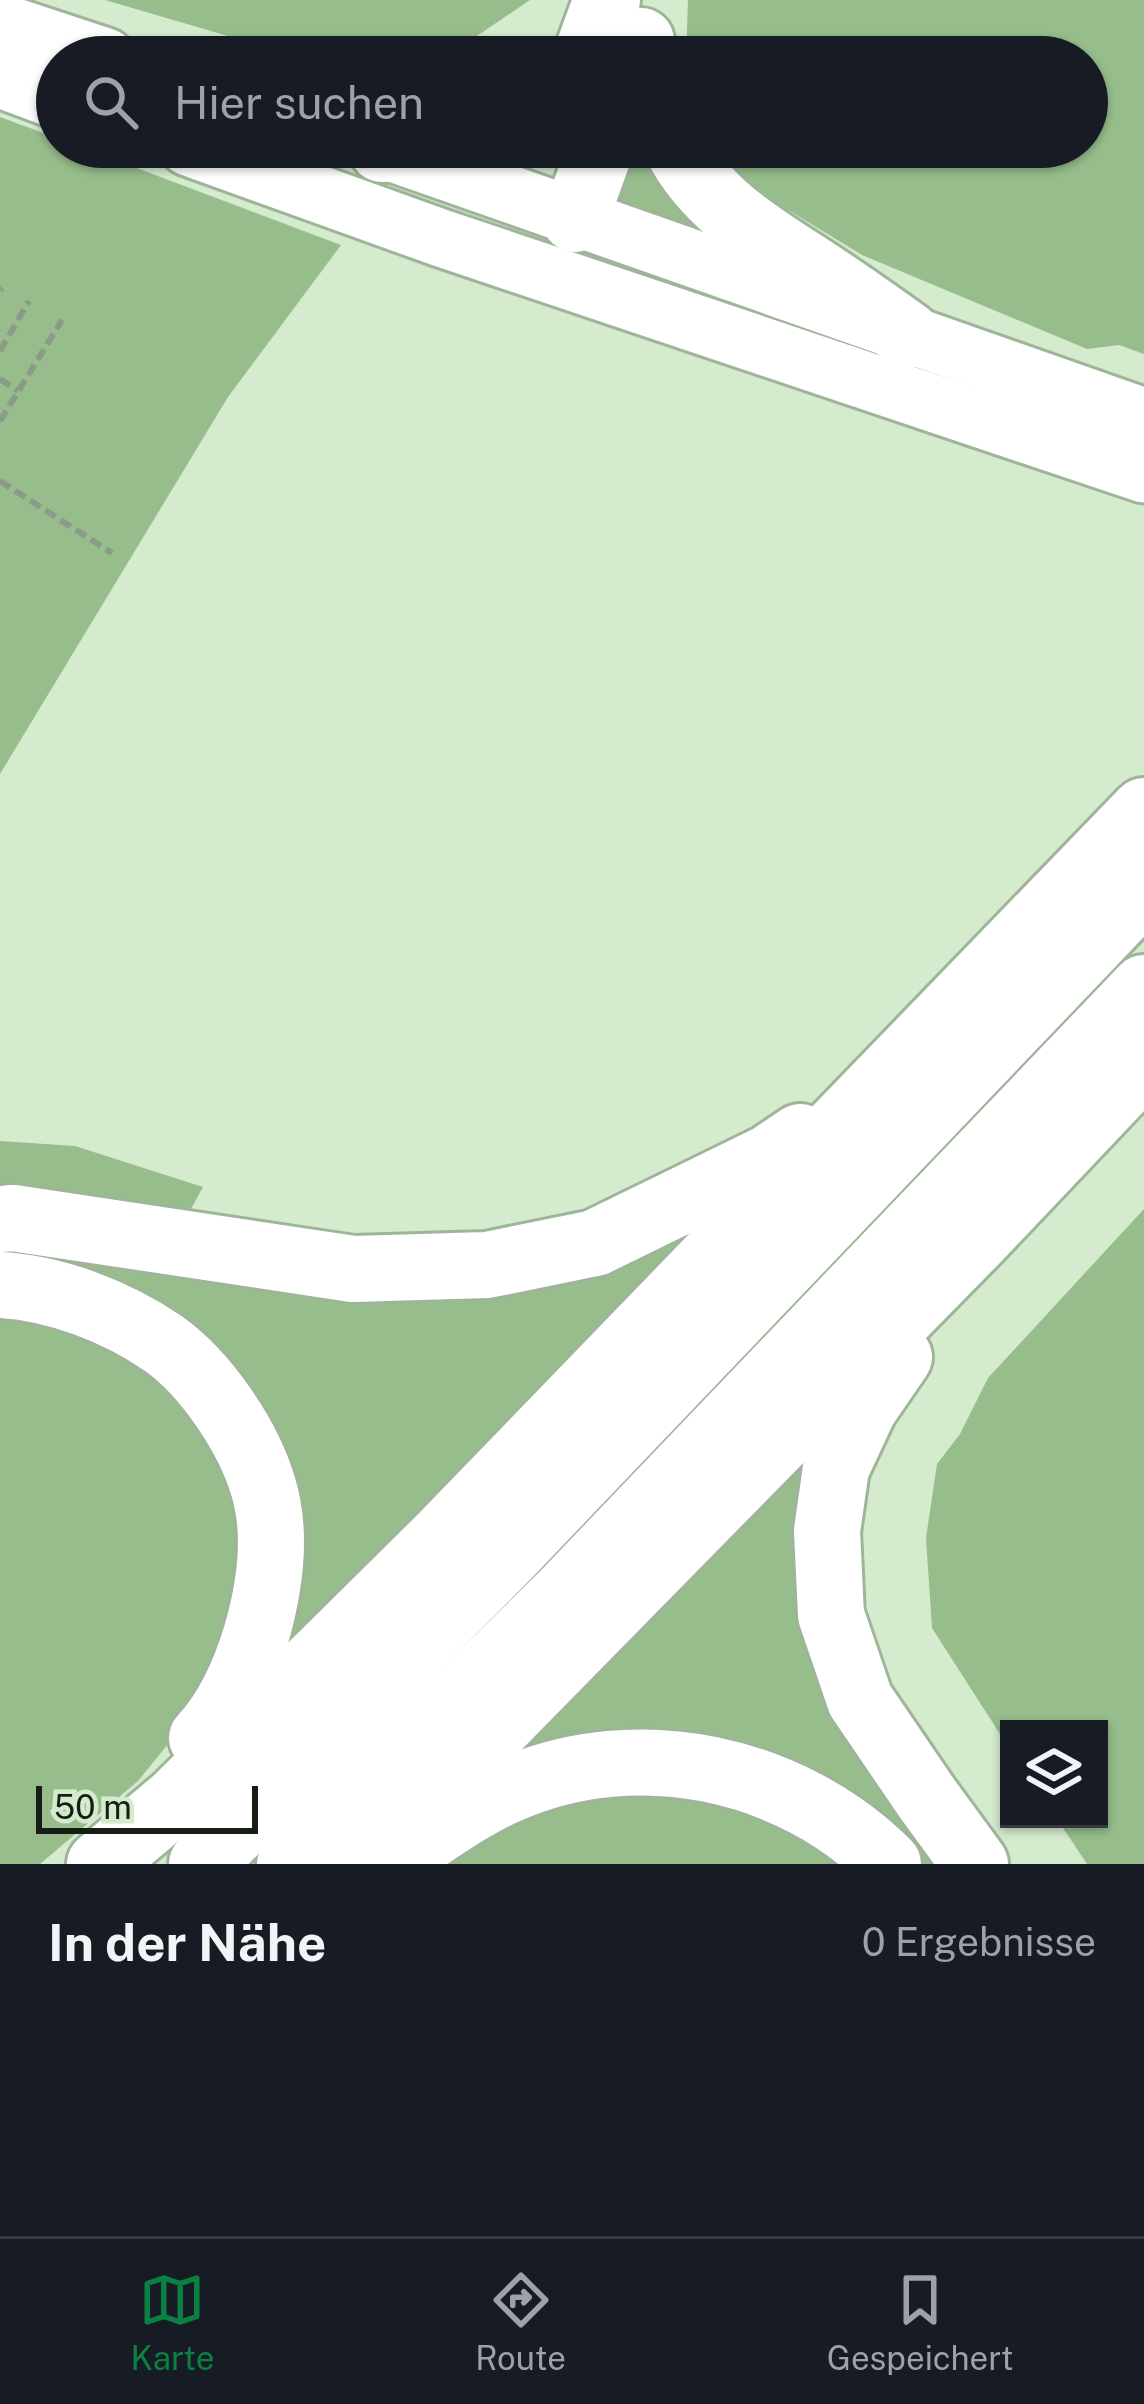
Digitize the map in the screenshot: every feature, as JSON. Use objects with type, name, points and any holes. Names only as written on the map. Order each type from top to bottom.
[{"type":"highway","points":[[550,210],[585,168]]},
{"type":"highway","points":[[690,168],[717,202],[908,335]]},
{"type":"highway","points":[[100,1864],[176,1800],[442,1537],[1144,811]]},
{"type":"highway","points":[[202,1864],[492,1571],[1144,890]]},
{"type":"highway","points":[[290,1864],[564,1594],[1144,988]]},
{"type":"highway","points":[[0,1219],[353,1268],[488,1265],[595,1243],[769,1158],[903,1059]]},
{"type":"highway","points":[[364,1864],[1144,1063]]},
{"type":"highway","points":[[975,1864],[860,1700],[831,1616],[826,1532],[836,1468],[864,1408],[978,1238]]},
{"type":"highway","points":[[0,1285],[26,1286],[103,1310],[165,1345],[210,1389],[241,1436],[264,1488],[271,1543],[268,1592],[248,1665],[212,1727],[86,1864]]},
{"type":"highway","points":[[388,1864],[469,1810],[513,1788],[569,1769],[635,1761],[707,1767],[753,1780],[810,1804],[864,1840],[888,1864]]},
{"type":"main road","points":[[0,22],[42,36]]},
{"type":"main road","points":[[0,79],[36,92]]},
{"type":"main road","points":[[246,168],[441,238],[550,210],[1144,473]]},
{"type":"main road","points":[[441,168],[1144,417]]},
{"type":"path","points":[[0,351],[29,301]]},
{"type":"path","points":[[0,421],[62,320]]},
{"type":"path","points":[[0,379],[19,391]]},
{"type":"path","points":[[0,481],[112,553]]},
{"type":"green space","points":[[105,0],[530,0],[477,36],[228,36]]},
{"type":"green space","points":[[688,0],[1144,0],[1144,354],[1119,345],[1087,349],[862,255],[729,174],[726,168],[1108,168],[1108,36],[687,36]]},
{"type":"green space","points":[[0,117],[36,130],[36,168],[137,168],[341,245],[228,397],[0,774]]},
{"type":"green space","points":[[612,168],[689,168],[799,268],[599,206]]},
{"type":"green space","points":[[0,1141],[75,1146],[203,1187],[187,1216],[0,1197]]},
{"type":"green space","points":[[765,1182],[280,1670],[277,1464],[0,1263],[0,1235],[375,1283]]},
{"type":"green space","points":[[1144,1209],[1144,1864],[1087,1864],[1063,1828],[1108,1828],[1108,1720],[1000,1720],[1000,1734],[932,1628],[926,1538],[937,1464],[960,1434],[988,1378]]},
{"type":"green space","points":[[0,1310],[59,1314],[188,1395],[248,1525],[212,1690],[138,1781],[40,1864],[0,1864]]},
{"type":"green space","points":[[832,1422],[811,1543],[959,1864],[918,1864],[847,1799],[488,1773]]},
{"type":"green space","points":[[583,1790],[748,1797],[851,1864],[432,1864],[491,1827]]}]
